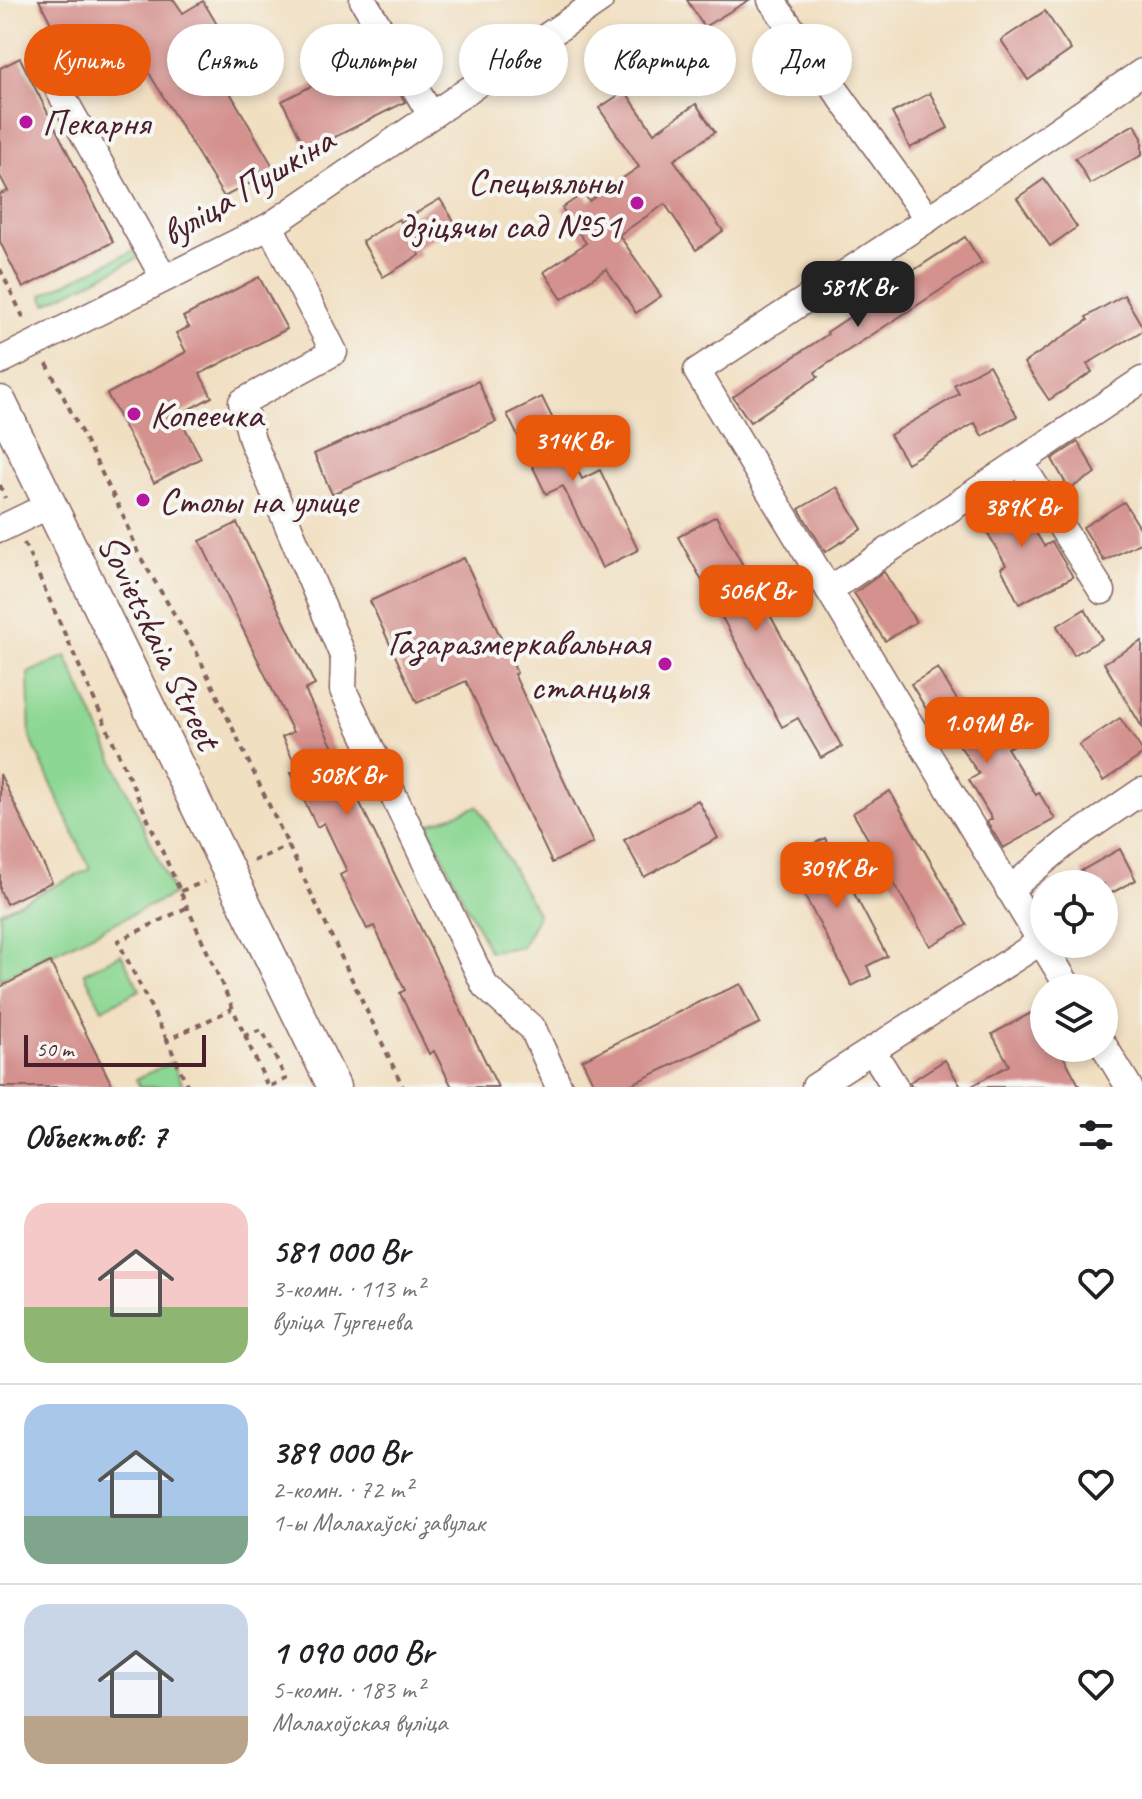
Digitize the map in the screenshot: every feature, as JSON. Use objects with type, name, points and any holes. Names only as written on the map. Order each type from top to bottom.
[{"type":"main road","name":"Sovietskaia Street","points":[[0,402],[334,1087]]},
{"type":"street","points":[[363,0],[431,115]]},
{"type":"street","name":"вуліца Пушкіна","points":[[0,361],[270,226],[600,0]]},
{"type":"street","points":[[771,0],[928,219]]},
{"type":"street","points":[[1030,925],[697,371],[928,219],[1142,72]]},
{"type":"street","points":[[62,96],[164,278]]},
{"type":"street","points":[[270,226],[334,352],[242,402],[252,440],[344,658],[343,690],[485,986],[533,1029],[559,1087]]},
{"type":"street","points":[[829,590],[1142,380]]},
{"type":"street","points":[[1020,462],[1102,591]]},
{"type":"street","points":[[8,525],[50,505]]},
{"type":"street","points":[[1009,890],[1066,843],[1142,791]]},
{"type":"street","points":[[815,1087],[1030,948]]},
{"type":"street","points":[[872,1050],[895,1087]]},
{"type":"street","points":[[1114,1062],[1129,1087]]},
{"type":"path","points":[[0,269],[124,517],[138,553],[196,651],[403,1087]]},
{"type":"path","points":[[0,485],[8,525],[188,907],[232,1009],[244,1036],[268,1087],[286,1079],[262,1030],[244,1036]]},
{"type":"path","points":[[188,907],[118,941],[188,1087]]},
{"type":"path","points":[[167,1040],[232,1009]]},
{"type":"green space","points":[[134,250],[138,258],[46,304],[42,295]]},
{"type":"green space","points":[[66,656],[174,894],[0,979],[0,912],[90,869],[30,737],[28,673]]},
{"type":"green space","points":[[478,806],[538,915],[522,947],[489,951],[427,825]]},
{"type":"green space","points":[[121,954],[140,990],[102,1009],[84,973]]},
{"type":"green space","points":[[172,1062],[184,1087],[140,1087],[136,1079]]},
{"type":"building","points":[[39,0],[174,0],[183,13],[203,1],[217,24],[167,24],[167,96],[232,96],[275,170],[224,197],[151,76],[151,24],[51,24]]},
{"type":"building","points":[[687,0],[749,0],[709,24],[702,24]]},
{"type":"building","points":[[1045,11],[1071,50],[1028,80],[1001,40]]},
{"type":"building","name":"Пекарня","points":[[20,58],[24,66],[24,96],[39,96],[113,242],[23,288],[0,242],[0,194],[8,191],[0,176],[0,68]]},
{"type":"building","points":[[300,92],[300,96],[401,96],[405,102],[307,151],[282,101]]},
{"type":"building","points":[[930,93],[948,128],[910,148],[892,113]]},
{"type":"building","name":"Спецыяльны дзіцячы сад №51","points":[[617,96],[628,96],[654,133],[696,104],[715,132],[674,160],[723,231],[696,250],[665,204],[619,235],[661,296],[636,313],[606,269],[562,299],[544,272],[586,243],[562,208],[584,193],[589,201],[639,167],[599,108]]},
{"type":"building","points":[[1135,124],[1142,138],[1142,155],[1090,184],[1075,158]]},
{"type":"building","points":[[1044,179],[1077,227],[1050,246],[1017,198]]},
{"type":"building","points":[[440,199],[456,224],[417,249],[420,255],[383,277],[362,241]]},
{"type":"building","points":[[965,237],[982,263],[815,372],[818,377],[750,422],[733,397]]},
{"type":"building","points":[[259,277],[287,329],[200,374],[212,397],[178,415],[201,458],[154,483],[107,394],[186,352],[176,333],[189,327],[183,317]]},
{"type":"building","points":[[1124,295],[1142,331],[1087,364],[1092,372],[1049,400],[1024,363],[1088,320],[1086,317]]},
{"type":"building","points":[[989,365],[1017,416],[982,436],[975,423],[907,463],[890,435],[959,394],[954,385]]},
{"type":"building","points":[[478,381],[496,422],[332,494],[314,454]]},
{"type":"building","points":[[542,397],[582,479],[600,470],[638,550],[602,568],[563,486],[546,494],[507,414]]},
{"type":"building","points":[[1078,442],[1096,473],[1069,489],[1052,459]]},
{"type":"building","points":[[837,487],[862,529],[825,552],[799,509]]},
{"type":"building","points":[[1009,488],[1044,546],[1052,542],[1073,577],[1019,604],[1001,568],[1006,565],[975,512]]},
{"type":"building","points":[[1124,502],[1142,531],[1142,542],[1104,561],[1083,527]]},
{"type":"building","points":[[716,516],[842,747],[821,758],[798,718],[782,727],[678,537]]},
{"type":"building","points":[[237,523],[315,685],[305,690],[498,1087],[452,1087],[434,1051],[429,1054],[400,993],[405,990],[374,926],[367,929],[340,875],[347,871],[324,823],[317,827],[291,773],[298,770],[282,737],[293,732],[200,541]]},
{"type":"building","points":[[464,558],[593,843],[552,863],[466,681],[417,703],[370,601]]},
{"type":"building","points":[[884,572],[916,622],[885,641],[854,593]]},
{"type":"building","points":[[1085,609],[1102,639],[1074,655],[1057,626]]},
{"type":"building","points":[[1142,641],[1142,727],[1104,663]]},
{"type":"building","points":[[938,668],[982,742],[1002,729],[1013,745],[1007,748],[1055,819],[1003,848],[987,822],[992,819],[969,780],[979,774],[953,736],[945,740],[911,684]]},
{"type":"building","points":[[1120,718],[1142,750],[1142,755],[1103,781],[1079,745]]},
{"type":"building","points":[[0,774],[52,882],[6,904],[0,890]]},
{"type":"building","points":[[890,791],[967,925],[930,946],[853,813]]},
{"type":"building","points":[[698,800],[718,838],[644,877],[624,840]]},
{"type":"building","points":[[825,838],[887,956],[867,966],[871,976],[852,986],[785,858]]},
{"type":"building","points":[[1120,849],[1136,880],[1118,890],[1118,870],[1083,870]]},
{"type":"building","points":[[50,962],[113,1087],[0,1087],[0,987]]},
{"type":"building","points":[[741,984],[760,1023],[626,1087],[595,1087],[582,1060]]},
{"type":"building","points":[[1030,1014],[1030,1062],[1067,1062],[1080,1087],[970,1087],[1009,1065],[992,1034]]},
{"type":"building","points":[[945,1060],[961,1087],[911,1087],[910,1082]]},
{"type":"place","name":"Пекарня","points":[[26,122]]},
{"type":"place","name":"Спецыяльны дзіцячы сад №51","points":[[637,203]]},
{"type":"place","name":"Копеечка","points":[[134,414]]},
{"type":"place","name":"Столы на улице","points":[[143,500]]},
{"type":"place","name":"Газаразмеркавальная станцыя","points":[[665,664]]}]
